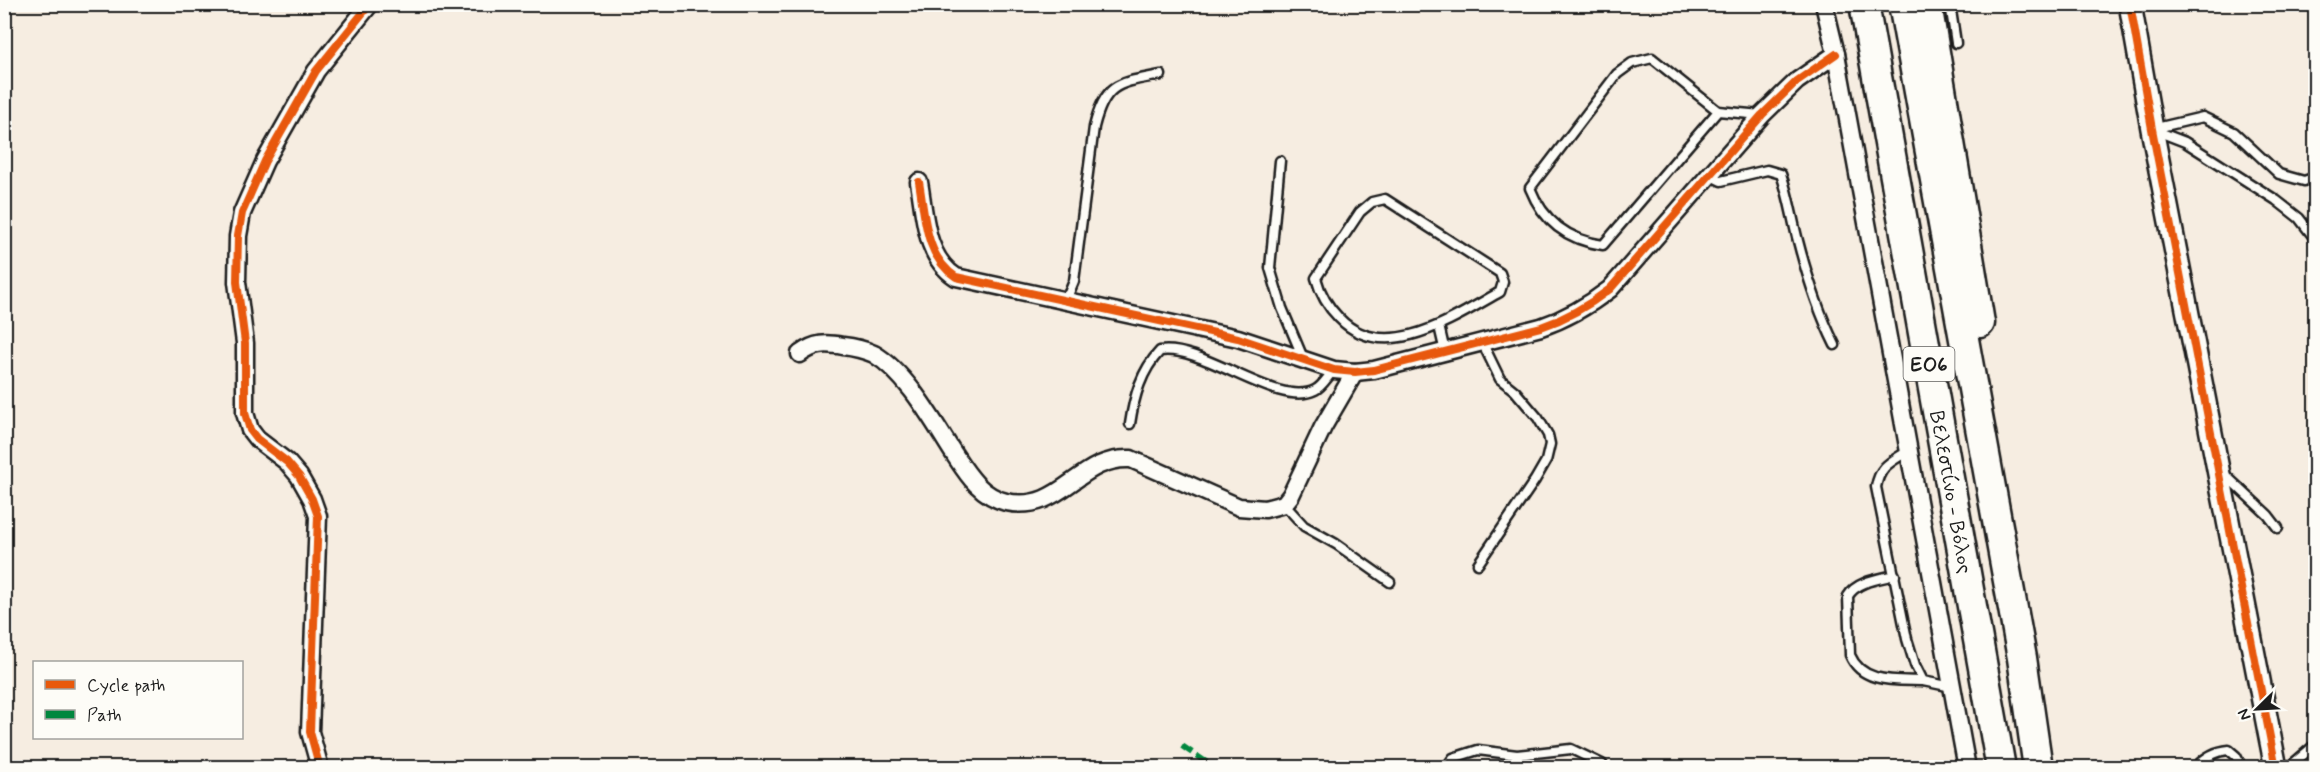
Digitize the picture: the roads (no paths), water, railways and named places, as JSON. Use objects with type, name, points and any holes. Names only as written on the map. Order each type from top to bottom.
[{"type":"highway","points":[[1859,4],[1873,54]]},
{"type":"highway","name":"Βελεστίνο - Βόλος","points":[[1864,4],[2001,768]]},
{"type":"highway","name":"Βελεστίνο - Βόλος","points":[[1903,4],[2022,658],[2038,768]]},
{"type":"highway","points":[[1927,4],[2007,485],[2022,658]]},
{"type":"street","points":[[320,768],[310,732],[318,516],[312,499],[299,476],[287,462],[257,439],[248,424],[243,402],[245,343],[237,282],[237,252],[242,213],[265,161],[316,71],[370,4]]},
{"type":"street","points":[[1824,4],[1836,54],[1967,768]]},
{"type":"street","points":[[2130,4],[2152,129],[2276,768]]},
{"type":"street","points":[[919,182],[930,244],[937,258],[949,272],[967,280],[1238,338],[1334,370],[1355,372],[1374,370],[1541,327],[1565,319],[1586,307],[1610,289],[1708,174],[1762,115],[1797,81],[1836,54]]},
{"type":"street","points":[[800,354],[812,345],[822,343],[871,353],[883,361],[911,392],[968,474],[984,492],[1004,501],[1026,505],[1041,502],[1101,463],[1116,459],[1131,459],[1239,507],[1265,509],[1284,504],[1291,495],[1323,427],[1355,372]]},
{"type":"lane","points":[[1950,4],[1956,43]]},
{"type":"lane","points":[[1718,111],[1603,245],[1581,241],[1562,231],[1542,212],[1535,201],[1530,188],[1617,74],[1632,63],[1652,58],[1718,111],[1762,115]]},
{"type":"lane","points":[[1062,299],[1069,293],[1074,281],[1094,127],[1101,103],[1115,86],[1128,81],[1161,75]]},
{"type":"lane","points":[[2152,129],[2203,117],[2234,132],[2279,174],[2304,181],[2316,177]]},
{"type":"lane","points":[[2152,129],[2185,142],[2276,200],[2299,218],[2316,240]]},
{"type":"lane","points":[[1280,161],[1270,268],[1282,308],[1303,358]]},
{"type":"lane","points":[[1708,174],[1721,181],[1767,170],[1781,174],[1792,207],[1798,244],[1824,322],[1835,345]]},
{"type":"lane","points":[[1385,199],[1496,270],[1502,277],[1503,285],[1500,292],[1439,326],[1394,339],[1367,336],[1347,326],[1332,310],[1319,288],[1316,278],[1360,212],[1372,202],[1385,199]]},
{"type":"lane","points":[[1439,326],[1446,352]]},
{"type":"lane","points":[[1478,564],[1535,480],[1546,460],[1550,444],[1548,435],[1538,418],[1515,391],[1500,380],[1482,342]]},
{"type":"lane","points":[[1131,424],[1134,399],[1146,368],[1160,351],[1175,350],[1275,389],[1300,393],[1315,390],[1334,370]]},
{"type":"lane","points":[[1908,451],[1883,467],[1876,487],[1907,639],[1923,681]]},
{"type":"lane","points":[[2219,469],[2268,515],[2278,528]]},
{"type":"lane","points":[[1284,504],[1304,526],[1336,544],[1390,582]]},
{"type":"lane","points":[[1895,575],[1861,585],[1851,590],[1848,596],[1850,655],[1853,663],[1864,674],[1952,687]]},
{"type":"lane","points":[[2288,768],[2316,744]]},
{"type":"lane","points":[[1446,768],[1454,758],[1478,750],[1517,755],[1571,749],[1602,764],[1604,768]]},
{"type":"lane","points":[[2195,768],[2220,750],[2229,750],[2236,756],[2242,768]]}]
